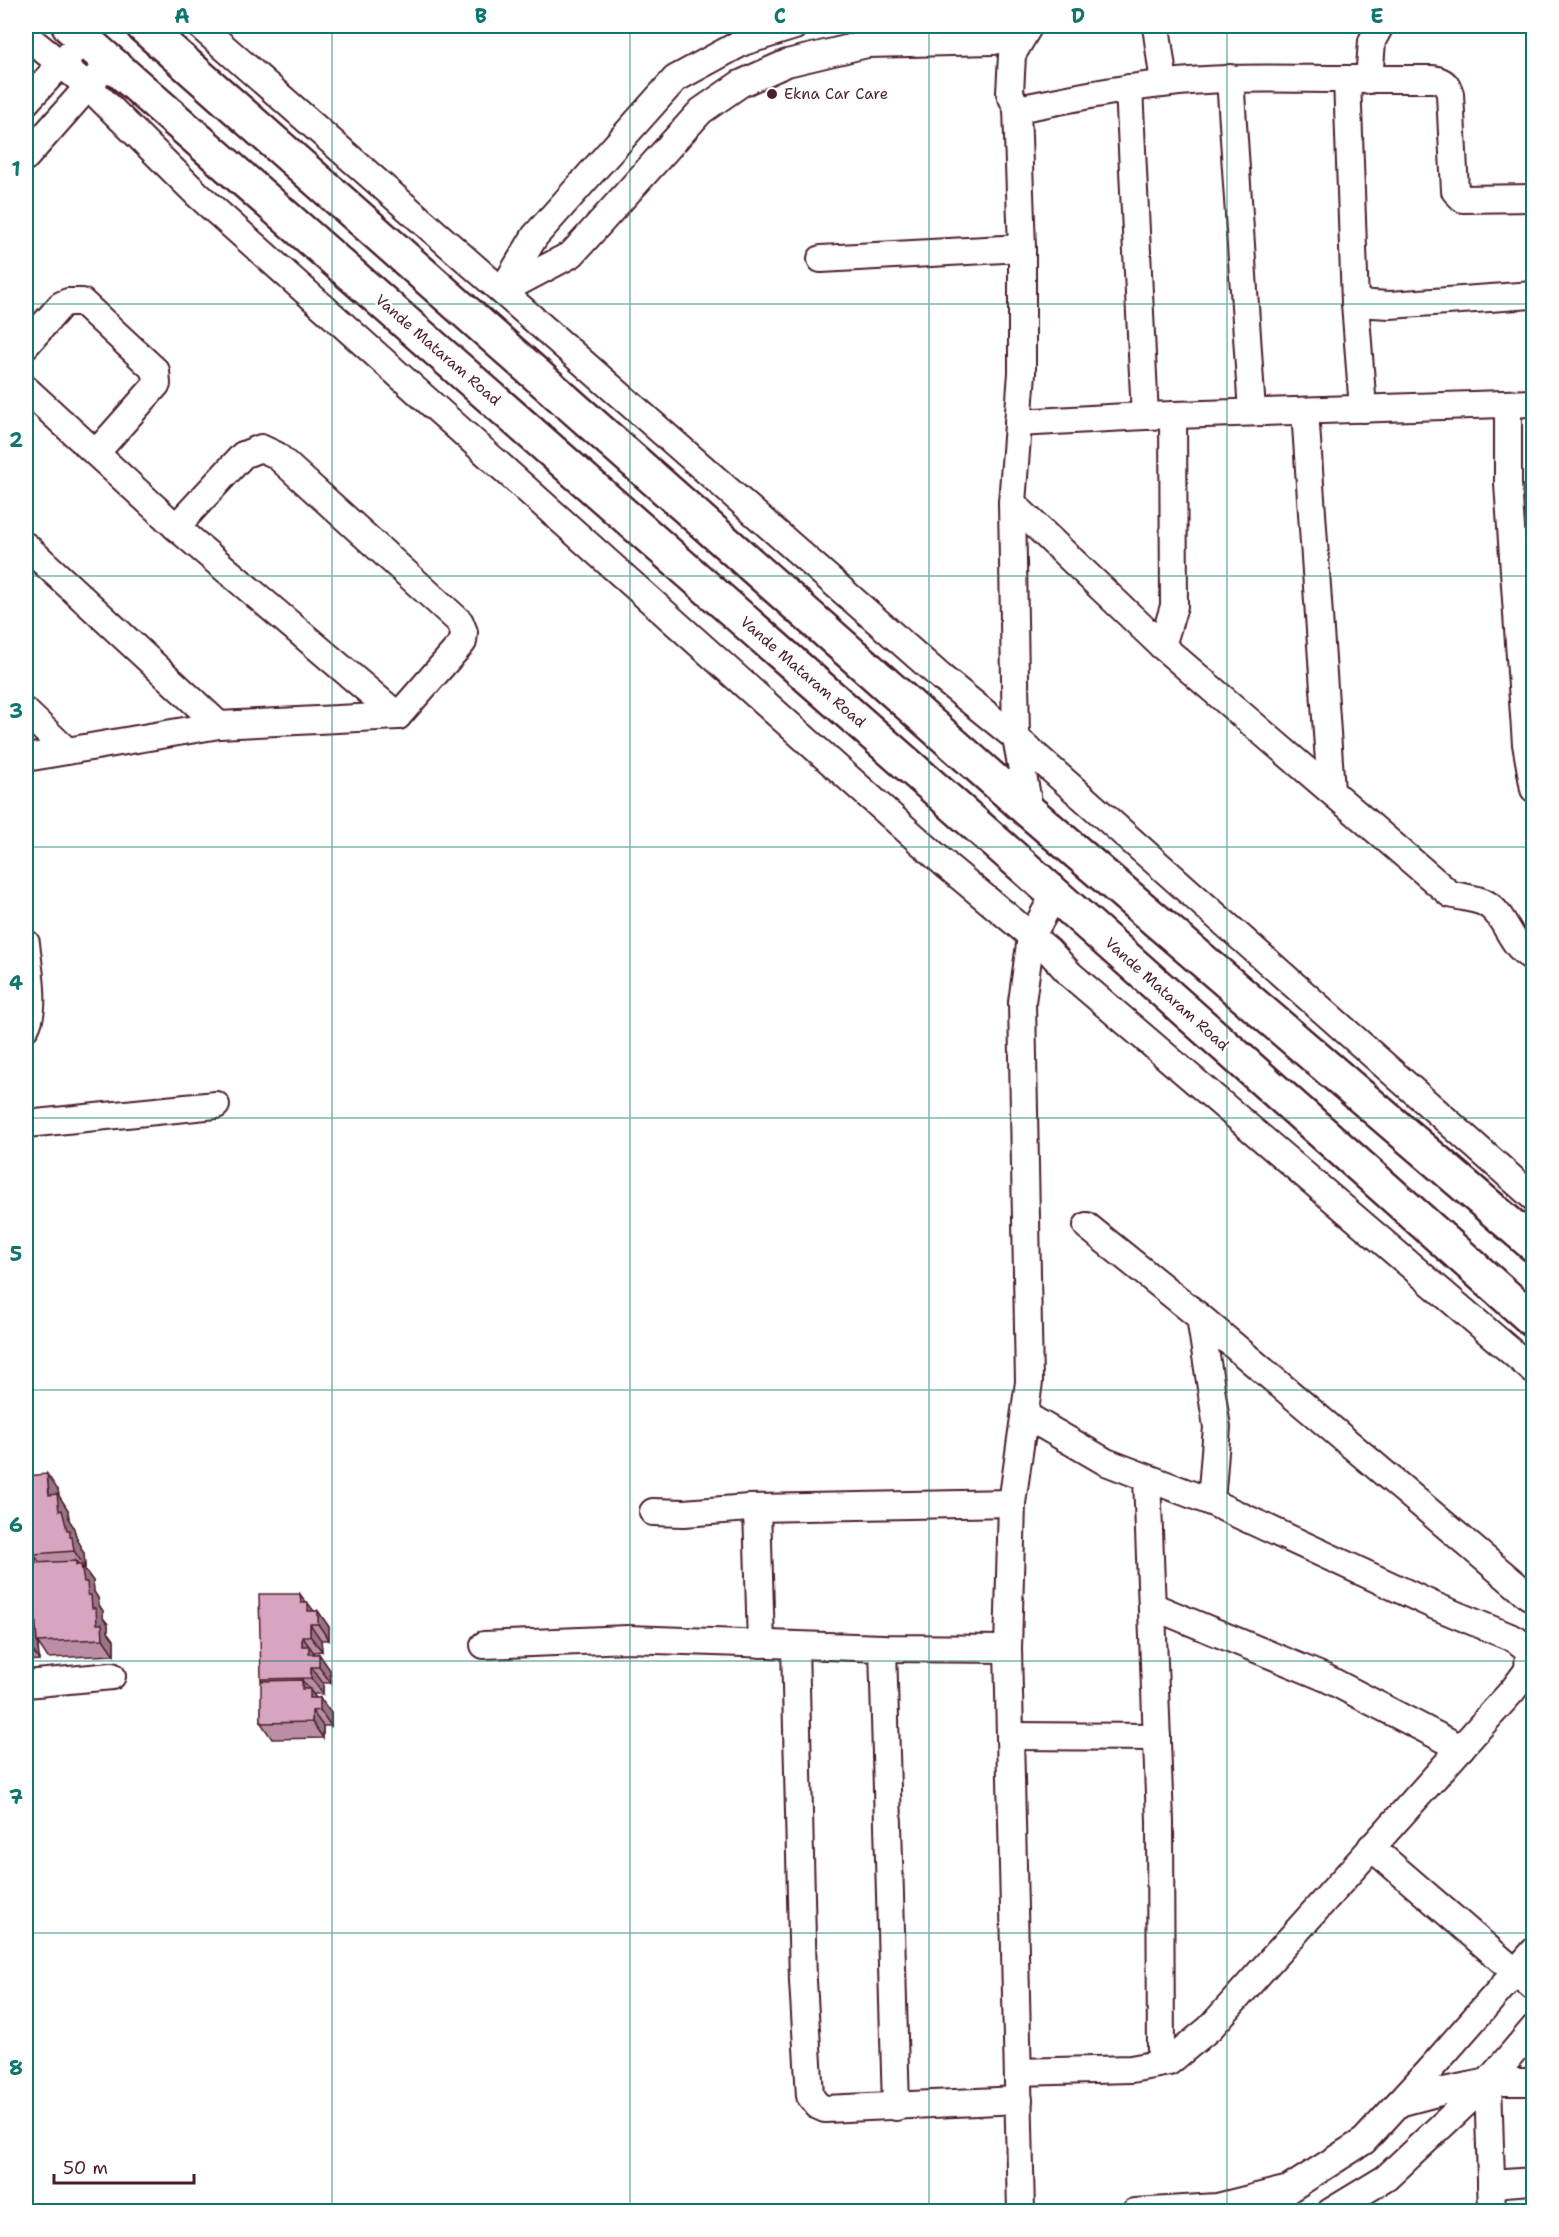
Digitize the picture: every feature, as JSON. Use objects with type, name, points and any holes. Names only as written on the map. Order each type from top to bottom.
[{"type":"main road","points":[[143,26],[1030,812],[1533,1245]]},
{"type":"main road","name":"Vande Mataram Road","points":[[77,32],[1055,894],[1533,1321]]},
{"type":"street","points":[[200,26],[942,678],[1016,738],[1533,1198]]},
{"type":"street","points":[[502,291],[535,236],[675,79],[743,42],[795,26]]},
{"type":"street","points":[[502,291],[572,254],[701,111],[740,84],[787,63],[867,44],[994,41],[1017,26]]},
{"type":"street","points":[[1029,26],[1012,55],[1010,93],[1017,110],[1022,248],[1022,374],[1012,503],[1016,738],[1030,812]]},
{"type":"street","points":[[1156,26],[1164,83]]},
{"type":"street","points":[[1363,409],[1355,303],[1358,80],[1380,26]]},
{"type":"street","points":[[26,102],[60,65],[77,32]]},
{"type":"street","points":[[26,36],[88,86],[198,195],[947,866],[1533,1371]]},
{"type":"street","points":[[26,157],[111,62]]},
{"type":"street","points":[[1017,110],[1129,88],[1230,78],[1433,79],[1442,81],[1448,87],[1450,94],[1455,191],[1463,199],[1533,198]]},
{"type":"street","points":[[1230,78],[1252,412]]},
{"type":"street","points":[[1129,88],[1145,416]]},
{"type":"street","points":[[821,259],[1022,248]]},
{"type":"street","points":[[1355,303],[1390,305],[1533,296]]},
{"type":"street","points":[[26,345],[62,305],[68,302],[82,302],[156,371],[157,384],[96,453]]},
{"type":"street","points":[[26,389],[176,527],[398,716]]},
{"type":"street","points":[[1018,423],[1145,416],[1521,404],[1508,484],[1526,744],[1533,789]]},
{"type":"street","points":[[1305,411],[1331,791]]},
{"type":"street","points":[[1162,646],[1174,606],[1173,415]]},
{"type":"street","points":[[26,758],[219,725],[398,716],[464,642],[464,632],[460,622],[276,455],[261,448],[243,455],[176,527]]},
{"type":"street","points":[[1012,503],[1162,646],[1450,894],[1483,903],[1497,914],[1524,954],[1533,958]]},
{"type":"street","points":[[26,546],[219,725]]},
{"type":"street","points":[[26,712],[67,751]]},
{"type":"street","points":[[1021,2211],[1008,1649],[1012,1503],[1029,1382],[1022,1002],[1031,937],[1055,894]]},
{"type":"street","points":[[26,943],[31,1004],[30,1018],[26,1027]]},
{"type":"street","points":[[26,1124],[216,1105]]},
{"type":"street","points":[[1088,1226],[1200,1317],[1529,1596]]},
{"type":"street","points":[[1200,1317],[1217,1427],[1211,1502]]},
{"type":"street","points":[[1018,2072],[1131,2069],[1169,2062],[1210,2028],[1514,1690],[1528,1670],[1528,1650],[1515,1639],[1435,1606],[1211,1502],[1106,1462],[1025,1415]]},
{"type":"street","points":[[1147,1478],[1160,1821],[1161,2063]]},
{"type":"street","points":[[653,1512],[684,1514],[757,1508],[1012,1503]]},
{"type":"street","points":[[757,1508],[761,1644]]},
{"type":"street","points":[[1152,1606],[1326,1678],[1461,1748]]},
{"type":"street","points":[[484,1645],[628,1640],[883,1648],[1008,1649]]},
{"type":"street","points":[[795,1645],[803,1981],[810,2096],[813,2101],[825,2109],[1019,2100]]},
{"type":"street","points":[[883,1648],[896,2107]]},
{"type":"street","points":[[26,1684],[112,1676]]},
{"type":"street","points":[[1010,1736],[1157,1737]]},
{"type":"street","points":[[1371,1847],[1524,1980]]},
{"type":"street","points":[[1135,2211],[1217,2207],[1289,2189],[1364,2140],[1524,1980],[1533,1951]]},
{"type":"street","points":[[1330,2211],[1386,2178],[1488,2082],[1533,2028]]},
{"type":"street","points":[[1399,2103],[1488,2082],[1533,2082]]},
{"type":"street","points":[[1488,2082],[1492,2211]]},
{"type":"street","points":[[1491,2184],[1533,2181]]},
{"type":"building","points":[[47,1474],[49,1495],[57,1494],[59,1511],[62,1510],[67,1530],[70,1530],[74,1551],[34,1554],[27,1476]]},
{"type":"building","points":[[26,1520],[29,1560],[26,1561]]},
{"type":"building","points":[[76,1561],[76,1565],[81,1565],[84,1582],[87,1582],[92,1608],[96,1608],[97,1624],[102,1624],[103,1639],[37,1642],[32,1563]]},
{"type":"building","points":[[259,1594],[300,1594],[301,1603],[308,1603],[308,1611],[318,1611],[318,1624],[310,1624],[310,1636],[302,1636],[302,1646],[309,1646],[309,1654],[319,1654],[319,1667],[311,1667],[311,1678],[261,1679]]},
{"type":"building","points":[[26,1615],[28,1644],[26,1644]]},
{"type":"building","points":[[302,1680],[302,1689],[310,1689],[310,1698],[320,1698],[320,1710],[312,1711],[312,1722],[261,1723],[261,1681]]},
{"type":"place","name":"Ekna Car Care","points":[[772,94]]}]
